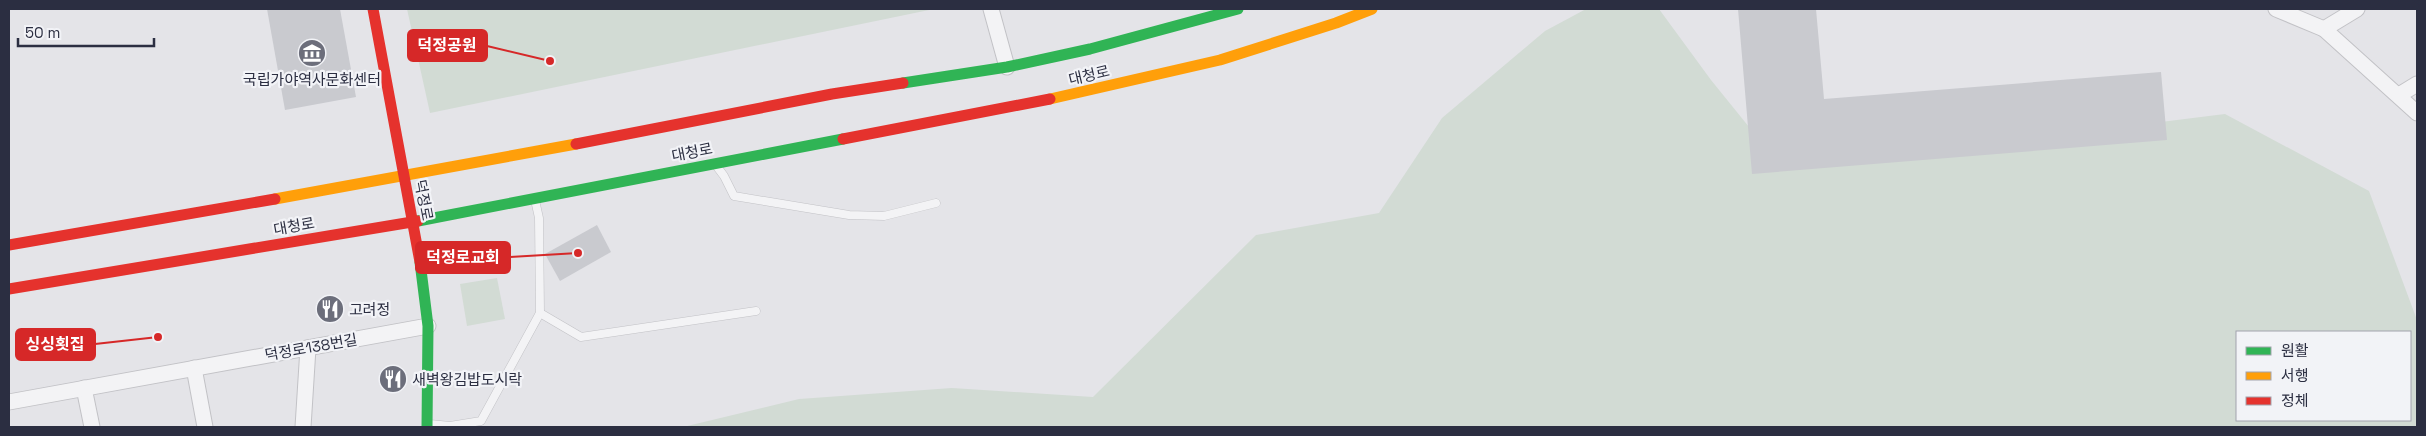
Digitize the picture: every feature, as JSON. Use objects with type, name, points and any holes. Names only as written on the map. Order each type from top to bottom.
[{"type":"main road","name":"덕정로","points":[[373,9],[425,287],[428,326],[427,425]]},
{"type":"main road","name":"대청로","points":[[9,246],[404,176],[832,94],[1007,67],[1090,49],[1238,9]]},
{"type":"main road","name":"대청로","points":[[9,290],[412,221],[1008,109],[1220,60],[1336,23],[1372,9]]},
{"type":"street","points":[[991,9],[1007,67]]},
{"type":"street","points":[[2276,9],[2324,29],[2417,113]]},
{"type":"street","points":[[2324,29],[2357,9]]},
{"type":"street","points":[[2399,95],[2417,84]]},
{"type":"street","name":"덕정로138번길","points":[[9,402],[428,326]]},
{"type":"street","points":[[303,427],[308,348]]},
{"type":"street","points":[[194,368],[206,427]]},
{"type":"street","points":[[84,388],[92,427]]},
{"type":"lane","points":[[714,163],[724,176],[734,196],[849,215],[884,216],[936,203]]},
{"type":"lane","points":[[427,425],[450,426],[481,421],[540,313],[539,218],[535,198]]},
{"type":"lane","points":[[540,313],[581,336],[756,312]]},
{"type":"shaded area","points":[[407,9],[934,9],[430,113]]},
{"type":"shaded area","points":[[1586,9],[1659,9],[1711,80],[1783,169],[2225,114],[2369,191],[2417,320],[2417,427],[683,427],[799,399],[952,388],[1093,397],[1256,235],[1379,213],[1442,118],[1545,31]]},
{"type":"shaded area","points":[[497,278],[505,319],[467,326],[460,284]]},
{"type":"building","name":"국립가야역사문화센터","points":[[267,9],[340,9],[356,97],[285,110]]},
{"type":"building","points":[[1738,9],[1816,9],[1824,99],[2161,72],[2167,140],[1752,174]]},
{"type":"building","points":[[597,225],[611,252],[560,281],[545,254]]},
{"type":"traffic: fast","points":[[903,83],[1007,67],[1090,49],[1238,9]]},
{"type":"traffic: fast","points":[[418,221],[843,139]]},
{"type":"traffic: fast","points":[[420,262],[428,326],[427,427]]},
{"type":"traffic: slow","points":[[1050,99],[1220,60],[1336,23],[1372,9]]},
{"type":"traffic: slow","points":[[275,199],[576,144]]},
{"type":"traffic: jam","points":[[373,9],[420,262]]},
{"type":"traffic: jam","points":[[576,144],[832,94],[903,83]]},
{"type":"traffic: jam","points":[[843,139],[1050,99]]},
{"type":"traffic: jam","points":[[9,245],[275,199]]},
{"type":"traffic: jam","points":[[9,289],[418,221]]},
{"type":"place","name":"국립가야역사문화센터","points":[[312,53]]},
{"type":"place","name":"덕정공원","points":[[550,61]]},
{"type":"place","name":"덕정로교회","points":[[578,253]]},
{"type":"place","name":"고려정","points":[[330,309]]},
{"type":"place","name":"싱싱횟집","points":[[158,337]]},
{"type":"place","name":"새벽왕김밥도시락","points":[[393,379]]}]
